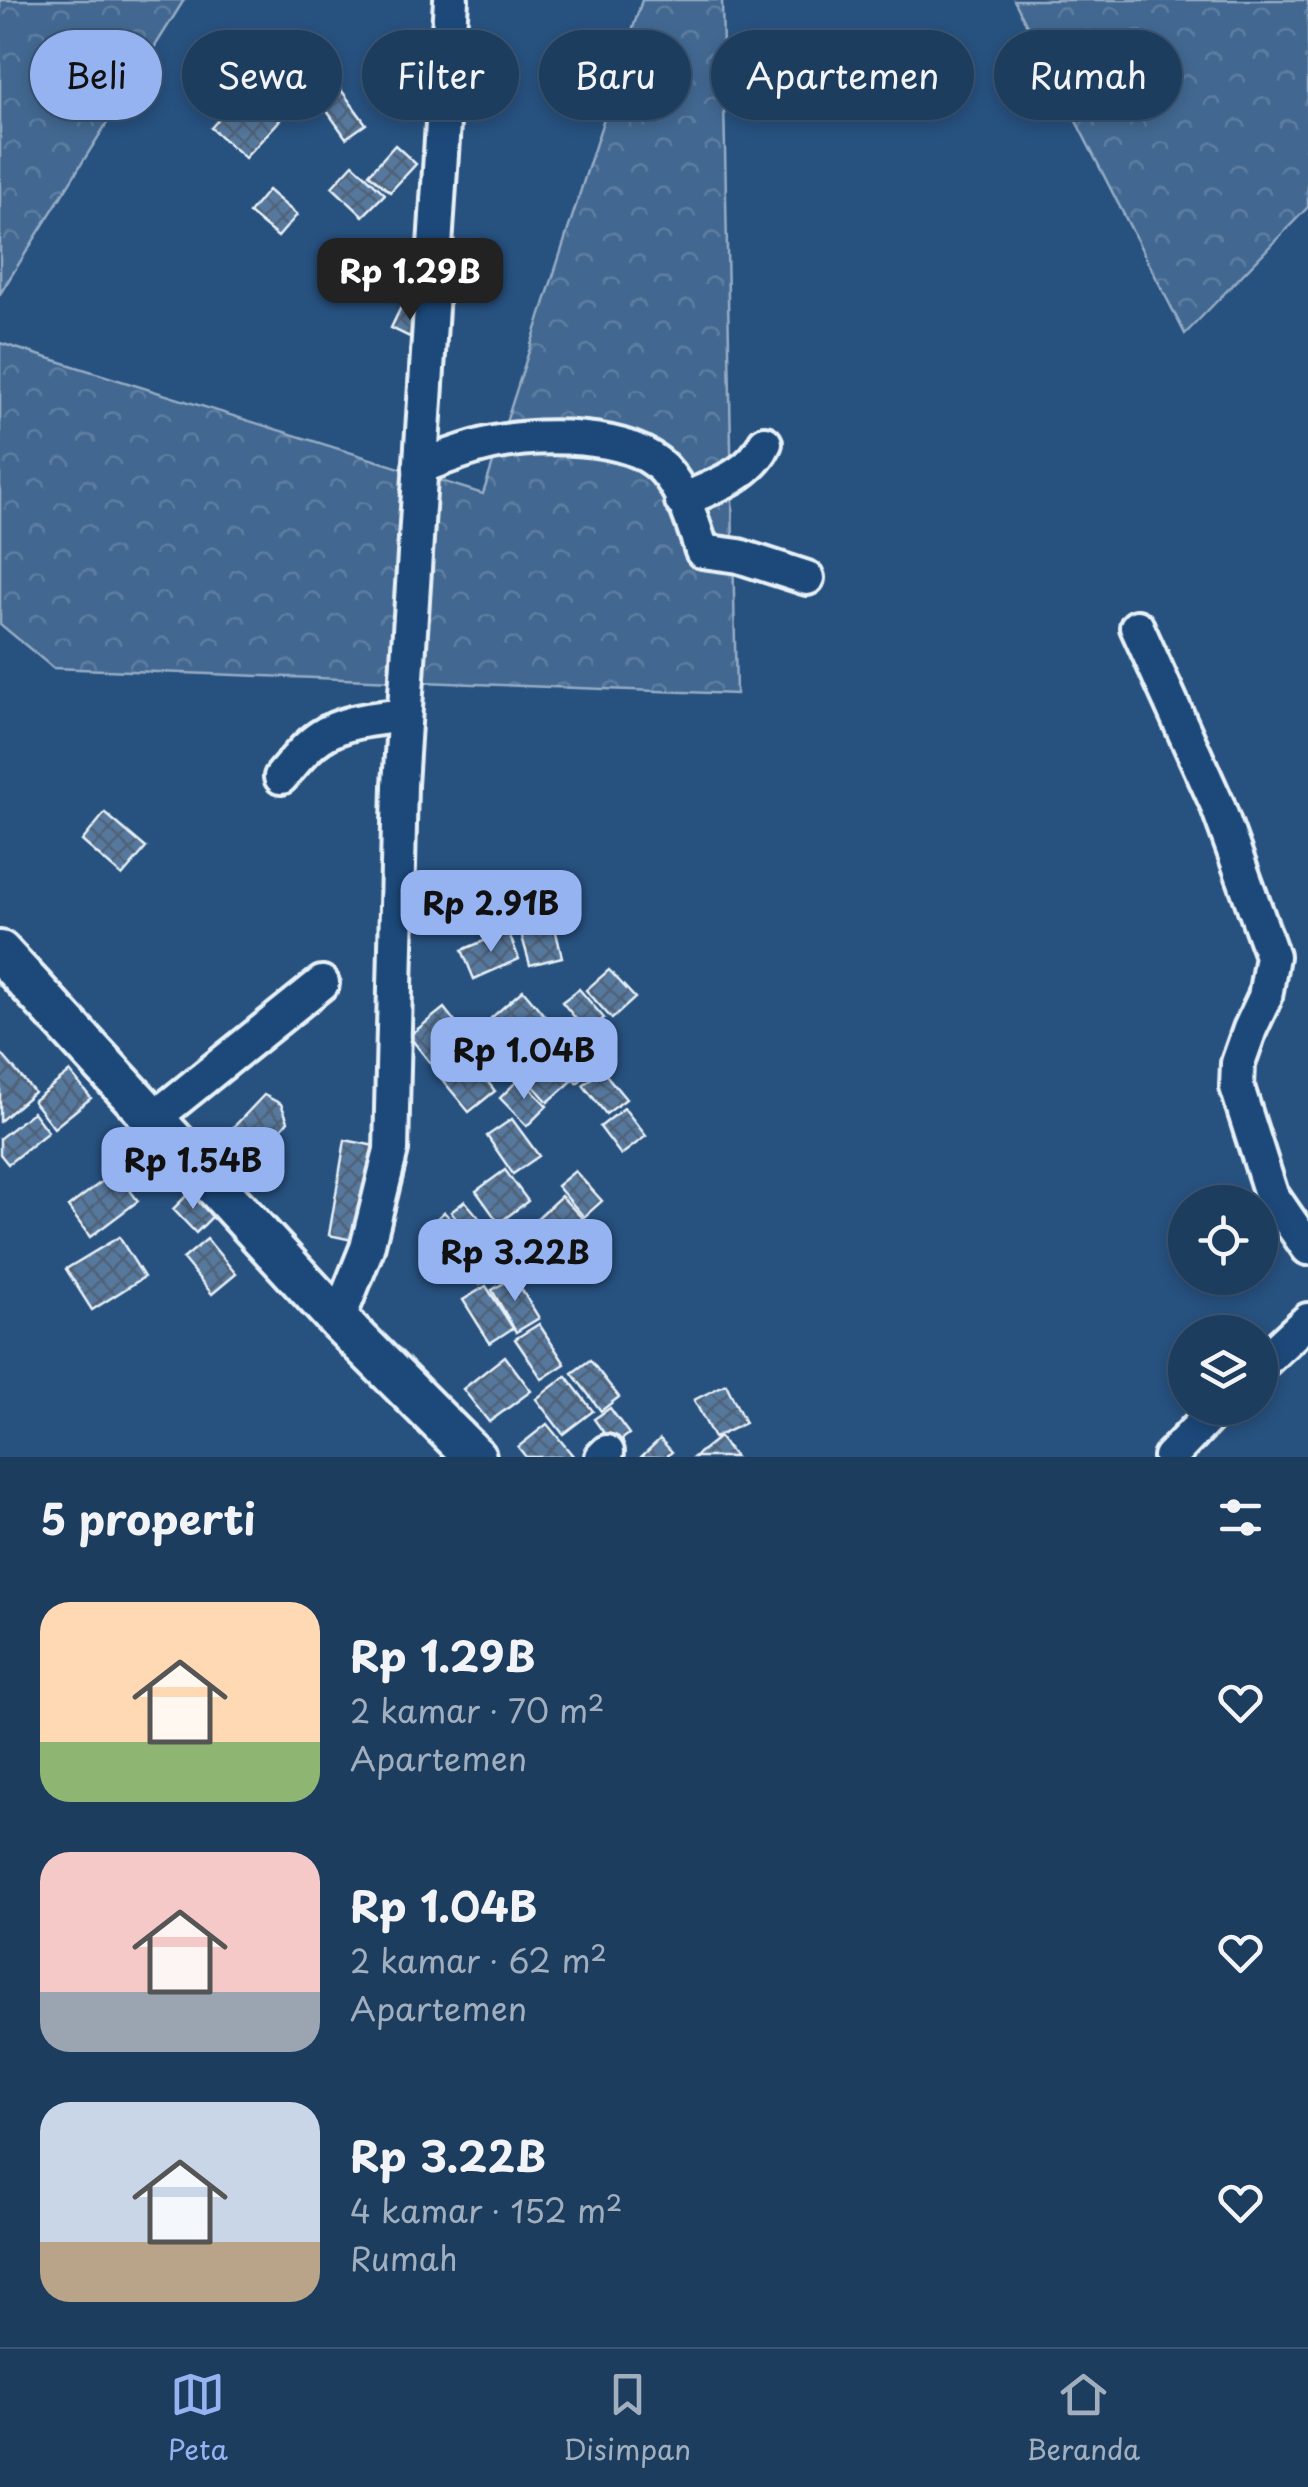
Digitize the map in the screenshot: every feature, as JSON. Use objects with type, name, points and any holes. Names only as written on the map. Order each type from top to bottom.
[{"type":"main road","points":[[0,952],[338,1320],[475,1457]]},
{"type":"street","points":[[338,1320],[367,1248],[391,1150],[400,785],[451,0]]},
{"type":"street","points":[[420,467],[468,449],[534,437],[591,440],[632,448],[648,456],[674,482],[702,551],[739,556],[806,578]]},
{"type":"street","points":[[682,501],[742,472],[757,458],[764,443]]},
{"type":"street","points":[[1136,626],[1217,804],[1272,956],[1265,996],[1238,1062],[1237,1086],[1271,1194],[1308,1248]]},
{"type":"street","points":[[281,777],[321,736],[336,728],[404,715]]},
{"type":"street","points":[[153,1118],[322,982]]},
{"type":"street","points":[[1278,1348],[1308,1320]]},
{"type":"street","points":[[1170,1457],[1200,1425]]},
{"type":"green space","points":[[0,0],[184,0],[162,35],[162,30],[30,30],[30,120],[109,120],[0,294]]},
{"type":"green space","points":[[642,0],[722,0],[723,30],[711,30],[711,120],[724,120],[736,694],[53,668],[0,624],[0,343],[483,494],[603,120],[691,120],[691,30],[632,30]]},
{"type":"green space","points":[[1014,0],[1308,0],[1308,207],[1185,334],[1075,120],[1182,120],[1182,30],[1029,30]]},
{"type":"building","points":[[342,91],[366,124],[346,138],[333,120],[342,120]]},
{"type":"building","points":[[218,120],[280,120],[245,158],[211,128]]},
{"type":"building","points":[[395,145],[416,164],[390,192],[369,174]]},
{"type":"building","points":[[353,164],[385,194],[363,216],[332,187]]},
{"type":"building","points":[[268,190],[297,215],[278,237],[249,213]]},
{"type":"building","points":[[402,305],[429,318],[418,341],[391,328]]},
{"type":"building","points":[[105,813],[146,848],[122,876],[82,841]]},
{"type":"building","points":[[554,924],[562,957],[530,965],[521,933]]},
{"type":"building","points":[[508,931],[519,959],[474,979],[462,950]]},
{"type":"building","points":[[609,970],[635,998],[612,1019],[586,990]]},
{"type":"building","points":[[579,989],[604,1018],[587,1032],[562,1002]]},
{"type":"building","points":[[523,990],[555,1028],[523,1055],[491,1018]]},
{"type":"building","points":[[444,1008],[466,1036],[431,1064],[409,1036]]},
{"type":"building","points":[[487,1021],[511,1047],[495,1062],[470,1036]]},
{"type":"building","points":[[575,1039],[597,1066],[577,1083],[554,1057]]},
{"type":"building","points":[[462,1049],[495,1091],[469,1112],[435,1071]]},
{"type":"building","points":[[0,1052],[34,1092],[0,1121]]},
{"type":"building","points":[[555,1061],[572,1081],[548,1102],[530,1082]]},
{"type":"building","points":[[602,1070],[626,1099],[606,1114],[583,1085]]},
{"type":"building","points":[[70,1072],[91,1098],[54,1128],[33,1101]]},
{"type":"building","points":[[520,1078],[547,1106],[527,1126],[500,1098]]},
{"type":"building","points":[[264,1095],[281,1104],[288,1121],[241,1179],[210,1152]]},
{"type":"building","points":[[624,1108],[646,1136],[621,1155],[600,1127]]},
{"type":"building","points":[[33,1112],[48,1132],[8,1164],[0,1154],[0,1138]]},
{"type":"building","points":[[512,1119],[539,1156],[513,1174],[487,1136]]},
{"type":"building","points":[[345,1140],[375,1146],[357,1241],[329,1235]]},
{"type":"building","points":[[505,1170],[528,1201],[499,1223],[476,1191]]},
{"type":"building","points":[[116,1171],[138,1201],[90,1237],[68,1207]]},
{"type":"building","points":[[575,1171],[602,1201],[584,1217],[557,1186]]},
{"type":"building","points":[[191,1191],[214,1215],[196,1233],[173,1209]]},
{"type":"building","points":[[561,1196],[582,1218],[553,1245],[532,1223]]},
{"type":"building","points":[[465,1201],[486,1226],[472,1238],[451,1212]]},
{"type":"building","points":[[444,1212],[463,1232],[440,1253],[422,1232]]},
{"type":"building","points":[[119,1237],[144,1277],[92,1310],[66,1269]]},
{"type":"building","points":[[207,1239],[236,1274],[212,1294],[183,1259]]},
{"type":"building","points":[[503,1246],[514,1263],[480,1284],[469,1266]]},
{"type":"building","points":[[514,1277],[539,1318],[516,1332],[492,1290]]},
{"type":"building","points":[[486,1286],[513,1328],[490,1343],[463,1300]]},
{"type":"building","points":[[539,1324],[565,1364],[542,1379],[515,1339]]},
{"type":"building","points":[[505,1356],[531,1391],[489,1422],[463,1389]]},
{"type":"building","points":[[590,1360],[619,1397],[601,1411],[572,1373]]},
{"type":"building","points":[[566,1376],[593,1411],[563,1434],[536,1399]]},
{"type":"building","points":[[726,1384],[745,1423],[714,1438],[694,1400]]},
{"type":"building","points":[[610,1408],[629,1434],[613,1446],[594,1419]]},
{"type":"building","points":[[547,1424],[574,1457],[526,1457],[518,1447]]},
{"type":"building","points":[[719,1437],[735,1457],[694,1457]]},
{"type":"building","points":[[660,1439],[672,1452],[666,1457],[641,1457]]}]
